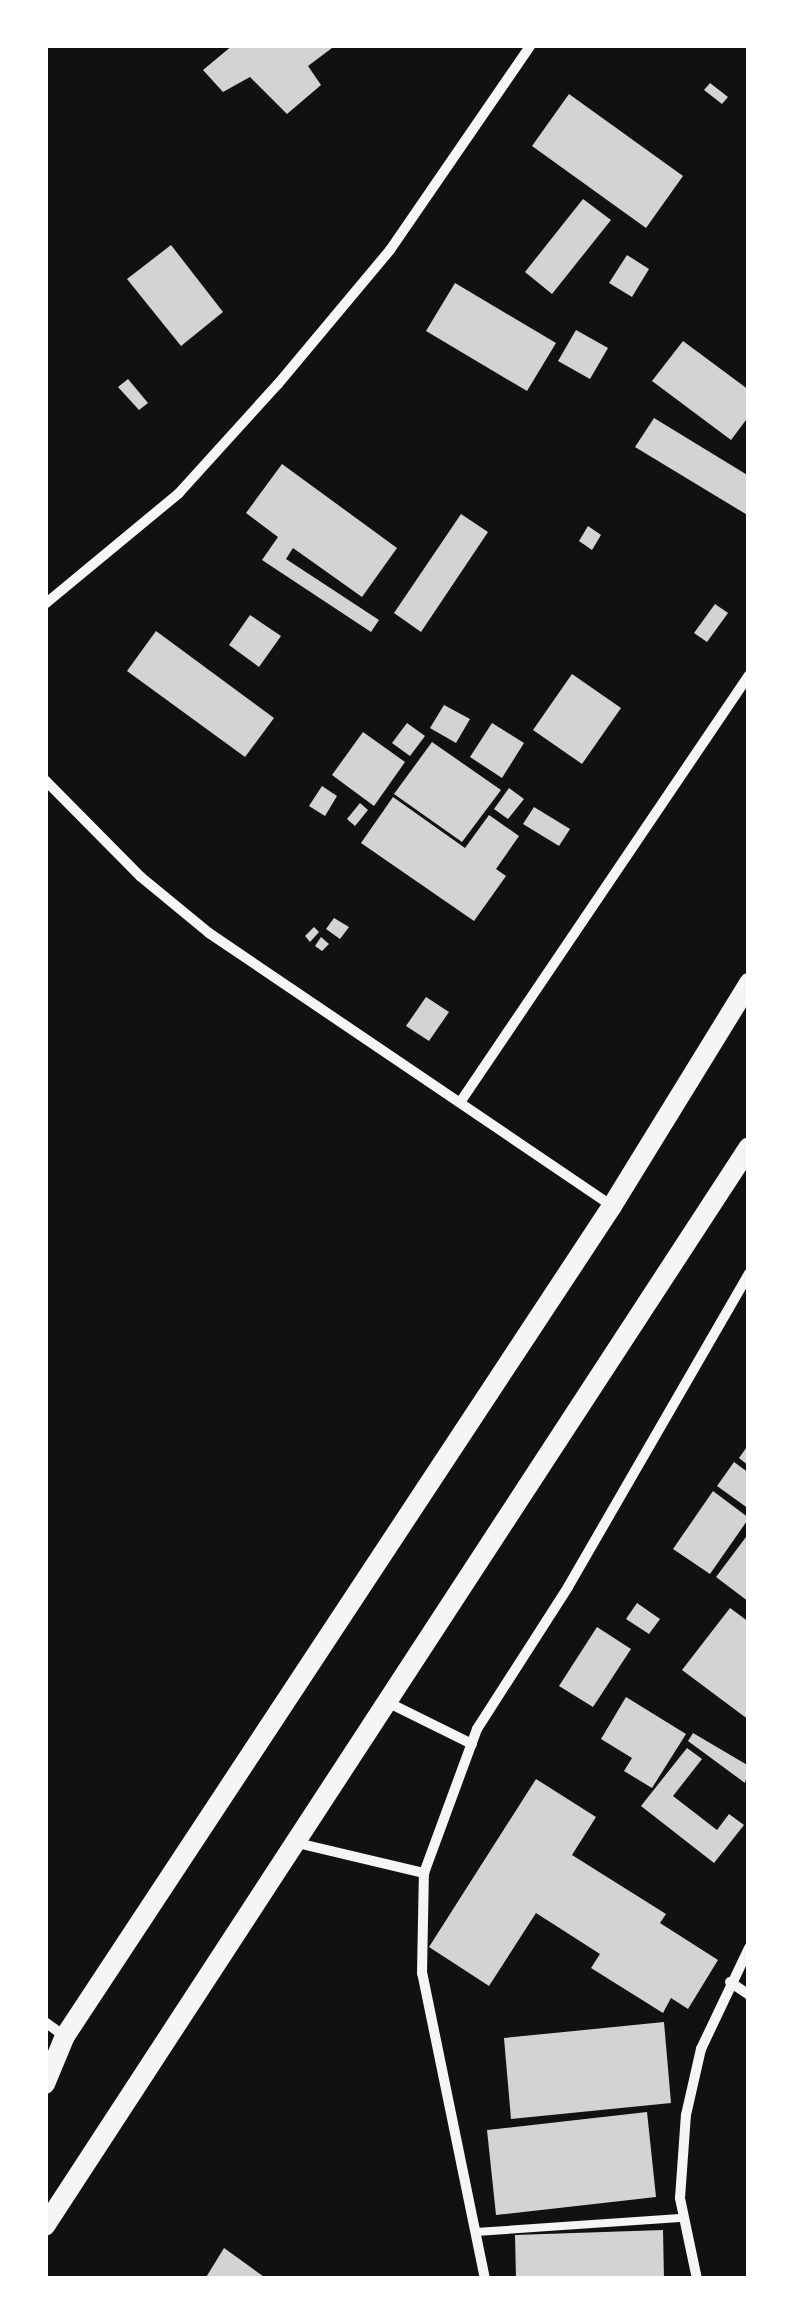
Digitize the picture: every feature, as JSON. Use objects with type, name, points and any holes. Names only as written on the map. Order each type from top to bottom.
[{"type":"main road","points":[[45,2084],[65,2036],[612,1206],[749,983]]},
{"type":"main road","points":[[45,2226],[290,1841],[749,1147]]},
{"type":"street","points":[[45,604],[179,493],[278,384],[390,250],[530,45]]},
{"type":"street","points":[[460,1100],[749,675]]},
{"type":"street","points":[[45,780],[140,877],[210,933],[612,1206]]},
{"type":"street","points":[[485,2279],[422,1974],[424,1873],[472,1744],[749,1273]]},
{"type":"street","points":[[384,1700],[472,1744]]},
{"type":"street","points":[[290,1841],[424,1873]]},
{"type":"street","points":[[697,2279],[684,2218],[686,2115],[700,2048],[749,1948]]},
{"type":"street","points":[[730,1982],[749,1995]]},
{"type":"street","points":[[45,2022],[65,2036]]},
{"type":"lane","points":[[476,2232],[684,2218]]},
{"type":"building","points":[[233,45],[336,45],[308,66],[321,85],[287,114],[250,77],[223,92],[203,70]]},
{"type":"building","points":[[710,83],[728,97],[722,104],[704,90]]},
{"type":"building","points":[[569,94],[683,176],[646,228],[532,146]]},
{"type":"building","points":[[583,199],[611,220],[552,294],[525,272]]},
{"type":"building","points":[[171,245],[223,312],[181,346],[127,279]]},
{"type":"building","points":[[627,255],[649,269],[632,297],[609,283]]},
{"type":"building","points":[[455,283],[556,343],[527,391],[426,331]]},
{"type":"building","points":[[576,330],[608,348],[590,379],[558,361]]},
{"type":"building","points":[[683,341],[749,390],[749,416],[731,440],[652,381]]},
{"type":"building","points":[[128,379],[148,403],[139,410],[118,387]]},
{"type":"building","points":[[654,418],[749,476],[749,516],[635,447]]},
{"type":"building","points":[[282,464],[397,548],[362,597],[293,548],[286,559],[379,620],[371,632],[262,560],[278,537],[246,513]]},
{"type":"building","points":[[461,514],[488,532],[421,632],[394,613]]},
{"type":"building","points":[[588,526],[601,535],[592,550],[579,541]]},
{"type":"building","points":[[715,604],[728,613],[707,642],[694,633]]},
{"type":"building","points":[[250,615],[281,636],[259,667],[229,645]]},
{"type":"building","points":[[156,631],[274,718],[245,757],[127,671]]},
{"type":"building","points":[[572,674],[621,708],[582,764],[533,730]]},
{"type":"building","points":[[444,705],[470,719],[456,743],[430,728]]},
{"type":"building","points":[[407,723],[425,736],[410,756],[392,743]]},
{"type":"building","points":[[492,723],[524,743],[502,778],[470,757]]},
{"type":"building","points":[[363,732],[405,762],[374,806],[332,775]]},
{"type":"building","points":[[432,742],[501,790],[462,842],[394,794]]},
{"type":"building","points":[[322,786],[337,796],[325,816],[309,806]]},
{"type":"building","points":[[509,788],[524,799],[508,819],[494,809]]},
{"type":"building","points":[[393,797],[465,848],[489,815],[519,836],[496,869],[506,876],[474,921],[361,843]]},
{"type":"building","points":[[360,803],[368,810],[355,826],[347,819]]},
{"type":"building","points":[[534,807],[570,829],[559,846],[523,824]]},
{"type":"building","points":[[334,918],[349,927],[340,939],[326,929]]},
{"type":"building","points":[[314,927],[319,932],[310,942],[305,936]]},
{"type":"building","points":[[321,937],[329,944],[322,951],[315,946]]},
{"type":"building","points":[[426,997],[449,1012],[429,1041],[406,1026]]},
{"type":"building","points":[[749,1444],[749,1466],[739,1458]]},
{"type":"building","points":[[734,1462],[749,1473],[749,1509],[717,1486]]},
{"type":"building","points":[[713,1491],[749,1518],[710,1574],[673,1549]]},
{"type":"building","points":[[749,1533],[749,1602],[716,1577]]},
{"type":"building","points":[[637,1603],[660,1619],[649,1634],[626,1619]]},
{"type":"building","points":[[730,1608],[749,1622],[749,1720],[682,1670]]},
{"type":"building","points":[[597,1627],[631,1649],[593,1707],[559,1686]]},
{"type":"building","points":[[626,1697],[686,1734],[652,1788],[624,1771],[632,1758],[601,1739]]},
{"type":"building","points":[[693,1733],[749,1766],[745,1783],[688,1741]]},
{"type":"building","points":[[687,1748],[702,1759],[673,1796],[717,1830],[729,1814],[744,1825],[714,1863],[641,1806]]},
{"type":"building","points":[[536,1779],[596,1817],[572,1855],[666,1914],[660,1923],[718,1960],[688,2009],[671,1998],[663,2013],[591,1968],[600,1954],[536,1913],[489,1986],[429,1947]]},
{"type":"building","points":[[664,2022],[671,2103],[511,2119],[504,2038]]},
{"type":"building","points":[[647,2112],[656,2197],[496,2215],[487,2130]]},
{"type":"building","points":[[663,2230],[664,2279],[516,2279],[515,2235]]},
{"type":"building","points":[[224,2248],[267,2279],[205,2279]]}]
